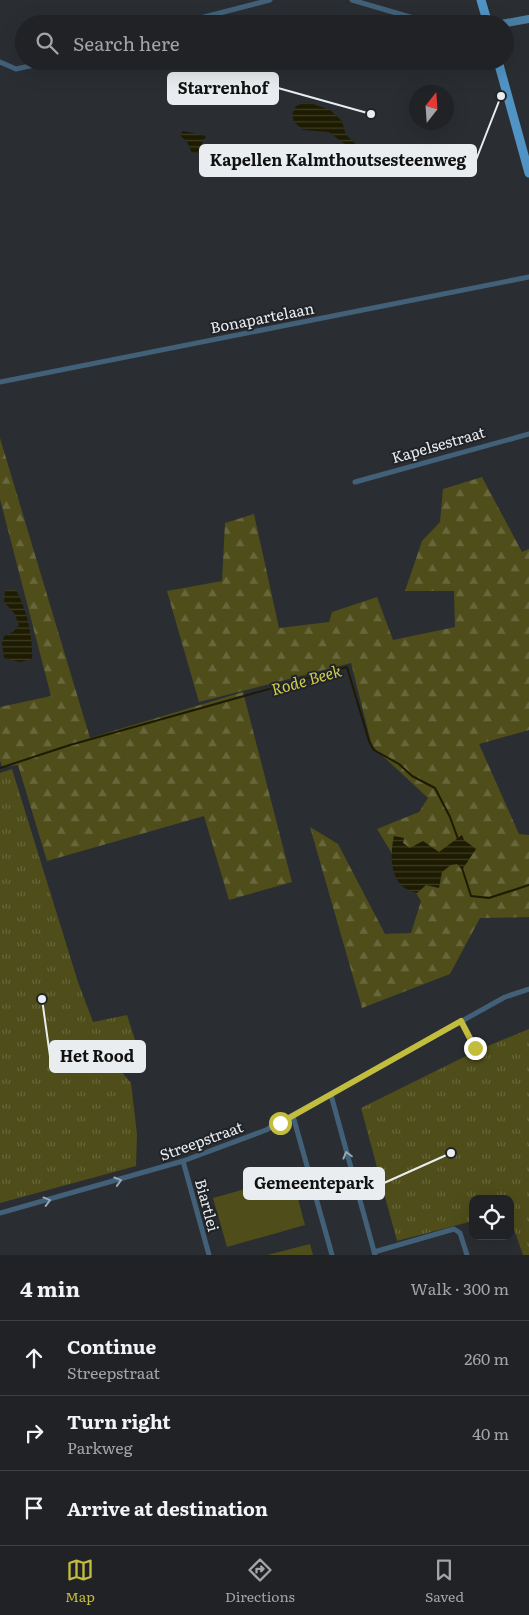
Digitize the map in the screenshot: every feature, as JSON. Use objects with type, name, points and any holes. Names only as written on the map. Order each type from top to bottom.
[{"type":"main road","points":[[481,0],[485,15]]},
{"type":"main road","points":[[514,22],[529,19]]},
{"type":"main road","points":[[500,70],[529,173]]},
{"type":"street","points":[[212,15],[270,0]]},
{"type":"street","points":[[352,0],[403,15]]},
{"type":"street","points":[[0,62],[15,69]]},
{"type":"street","name":"Bonapartelaan","points":[[0,382],[529,276]]},
{"type":"street","name":"Kapelsestraat","points":[[355,482],[529,434]]},
{"type":"street","name":"Streepstraat","points":[[0,1213],[183,1161],[266,1130],[505,997],[529,989]]},
{"type":"street","points":[[461,1021],[475,1048]]},
{"type":"street","points":[[331,1094],[374,1254],[449,1230],[458,1231],[462,1236],[467,1255]]},
{"type":"street","points":[[293,1116],[332,1255]]},
{"type":"street","name":"Biartlei","points":[[183,1161],[209,1255]]},
{"type":"green space","points":[[0,438],[90,738],[243,692],[292,882],[229,900],[204,816],[47,861],[18,765],[2,767],[0,760],[0,707],[51,696],[0,499]]},
{"type":"green space","points":[[482,477],[522,552],[529,549],[529,730],[479,744],[519,834],[529,835],[529,917],[480,918],[450,974],[362,1008],[310,827],[338,844],[385,934],[411,933],[421,901],[377,829],[419,812],[428,798],[372,746],[351,663],[199,702],[167,591],[222,581],[225,523],[254,514],[279,628],[329,622],[332,612],[377,597],[393,640],[455,627],[454,591],[405,591],[422,541],[440,522],[443,489]]},
{"type":"green space","points":[[12,769],[78,982],[93,1022],[127,1015],[135,1040],[111,1047],[116,1065],[131,1083],[137,1134],[136,1166],[0,1203],[0,773]]},
{"type":"green space","points":[[529,1029],[529,1255],[523,1255],[514,1229],[514,1195],[469,1195],[469,1222],[397,1241],[361,1108],[478,1050]]},
{"type":"green space","points":[[292,1176],[305,1225],[227,1247],[213,1198]]},
{"type":"green space","points":[[310,1244],[313,1255],[267,1255]]},
{"type":"shaded area","points":[[307,102],[330,110],[342,121],[346,135],[356,144],[375,155],[388,158],[405,158],[422,147],[432,149],[438,158],[435,169],[424,174],[414,165],[392,166],[379,164],[359,155],[329,132],[303,130],[294,122],[292,115],[296,106]]},
{"type":"shaded area","points":[[183,131],[206,136],[197,154],[192,153],[187,142],[180,135]]},
{"type":"shaded area","points":[[5,590],[16,590],[23,606],[30,633],[32,659],[20,662],[4,658],[2,644],[4,636],[13,632],[19,625],[14,613],[4,602]]},
{"type":"shaded area","points":[[462,835],[464,840],[476,849],[462,870],[457,864],[451,865],[442,872],[439,888],[426,885],[417,893],[401,885],[393,871],[392,845],[394,836],[404,838],[403,843],[410,848],[423,841],[439,852]]},
{"type":"waterway","name":"Rode Beek","points":[[0,768],[70,745],[347,667],[369,741],[374,750],[399,764],[412,776],[435,788],[450,817],[458,839]]},
{"type":"waterway","name":"Rode Beek","points":[[462,868],[471,896],[489,898],[529,885]]},
{"type":"place","name":"Kapellen Kalmthoutsesteenweg","points":[[501,96]]},
{"type":"place","name":"Starrenhof","points":[[371,114]]},
{"type":"place","name":"Het Rood","points":[[42,999]]},
{"type":"place","name":"Gemeentepark","points":[[451,1153]]},
{"type":"route","points":[[280,1123],[461,1021],[475,1048]]}]
